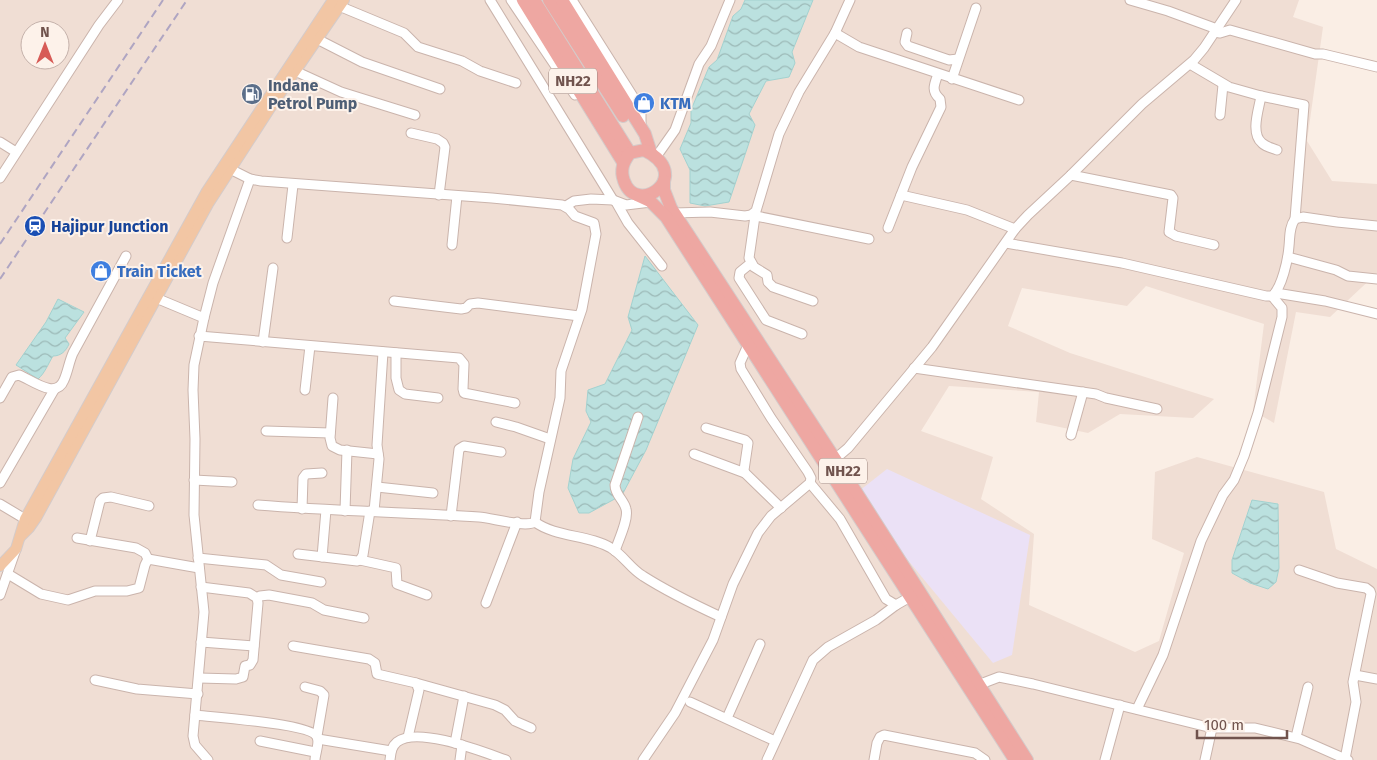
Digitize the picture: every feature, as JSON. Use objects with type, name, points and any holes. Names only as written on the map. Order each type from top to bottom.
[{"type":"highway","name":"NH22","points":[[523,0],[624,155],[622,170],[626,186],[637,195],[652,202],[666,216],[1015,760]]},
{"type":"highway","points":[[534,0],[613,125],[624,155],[650,154]]},
{"type":"highway","points":[[550,0],[623,116],[650,154]]},
{"type":"highway","name":"NH22","points":[[562,0],[642,129],[648,142],[650,154],[663,164],[664,190],[674,213],[836,459],[1026,760]]},
{"type":"highway","points":[[637,195],[653,194],[664,181]]},
{"type":"main road","points":[[20,537],[36,518],[208,204],[258,119],[317,39],[338,2]]},
{"type":"main road","points":[[4,570],[16,549],[25,519],[207,191],[338,2]]},
{"type":"street","points":[[0,178],[99,25],[118,0]]},
{"type":"street","points":[[490,0],[628,223],[662,266]]},
{"type":"street","points":[[511,0],[603,137],[612,148],[624,155]]},
{"type":"street","points":[[572,0],[637,103],[641,113],[642,129]]},
{"type":"street","points":[[650,154],[675,130],[699,64],[711,46],[730,0]]},
{"type":"street","points":[[813,301],[773,287],[768,282],[767,275],[751,263],[749,252],[753,216],[779,134],[799,92],[835,33],[850,0]]},
{"type":"street","points":[[1130,0],[1168,11],[1220,33],[1230,30],[1315,54],[1323,54],[1377,67]]},
{"type":"street","points":[[836,459],[848,448],[932,347],[1015,229],[1142,104],[1190,64],[1204,48],[1236,0]]},
{"type":"street","points":[[338,2],[404,32],[418,47],[462,61],[480,71],[516,83]]},
{"type":"street","points":[[952,79],[976,8]]},
{"type":"street","points":[[835,33],[859,47],[1018,100]]},
{"type":"street","points":[[907,33],[905,42],[908,46],[949,60],[958,59]]},
{"type":"street","points":[[317,39],[362,62],[440,89]]},
{"type":"street","points":[[1190,64],[1222,85],[1304,105],[1295,219],[1291,227],[1288,257],[1274,294]]},
{"type":"street","points":[[295,71],[340,92],[415,115]]},
{"type":"street","points":[[888,228],[912,167],[941,107],[940,99],[935,95],[933,88],[938,74]]},
{"type":"street","points":[[1220,115],[1222,85]]},
{"type":"street","points":[[1261,96],[1256,127],[1257,135],[1261,143],[1277,150]]},
{"type":"street","points":[[411,133],[436,139],[443,143],[439,194]]},
{"type":"street","points":[[0,142],[16,152]]},
{"type":"street","points":[[230,169],[250,179],[293,185],[439,194],[566,206],[574,201],[590,200],[615,201],[626,205],[652,202]]},
{"type":"street","points":[[1071,175],[1171,195],[1173,198],[1169,232],[1176,236],[1214,244]]},
{"type":"street","points":[[208,760],[195,745],[193,736],[204,612],[194,515],[194,366],[199,336],[213,283],[250,179]]},
{"type":"street","points":[[287,238],[293,185]]},
{"type":"street","points":[[901,195],[967,210],[1015,229]]},
{"type":"street","points":[[452,245],[457,196]]},
{"type":"street","points":[[535,522],[550,439],[560,398],[561,371],[585,296],[596,230],[594,224],[575,216],[566,206]]},
{"type":"street","points":[[674,213],[703,211],[753,216],[869,239]]},
{"type":"street","points":[[1295,219],[1304,216],[1377,226]]},
{"type":"street","points":[[1006,243],[1122,263],[1266,296],[1274,294],[1324,301],[1377,314]]},
{"type":"street","points":[[0,484],[54,390],[61,385],[73,353],[126,256]]},
{"type":"street","points":[[1288,257],[1336,270],[1348,276],[1377,279]]},
{"type":"street","points":[[751,263],[740,272],[739,278],[766,320],[802,334]]},
{"type":"street","points":[[263,342],[273,268]]},
{"type":"street","points":[[1137,709],[1163,655],[1201,541],[1223,495],[1234,480],[1246,451],[1282,317],[1282,308],[1274,294]]},
{"type":"street","points":[[156,298],[204,318]]},
{"type":"street","points":[[394,301],[461,309],[466,308],[470,304],[478,303],[579,316]]},
{"type":"street","points":[[199,336],[460,358],[464,364],[464,393],[515,403]]},
{"type":"street","points":[[644,760],[675,714],[713,640],[733,584],[758,533],[765,522],[810,483],[811,478],[808,472],[771,418],[741,369],[740,364],[748,344]]},
{"type":"street","points":[[305,390],[310,346]]},
{"type":"street","points":[[360,560],[363,555],[377,487],[377,445],[383,352]]},
{"type":"street","points":[[396,353],[396,378],[399,390],[405,394],[438,398]]},
{"type":"street","points":[[914,368],[1083,392],[1157,409]]},
{"type":"street","points":[[0,398],[12,377],[19,375],[47,389],[54,390]]},
{"type":"street","points":[[1071,435],[1083,392]]},
{"type":"street","points":[[333,398],[330,433],[330,443],[332,446],[340,450],[378,454]]},
{"type":"street","points":[[615,551],[627,512],[617,494],[615,485],[638,418]]},
{"type":"street","points":[[496,422],[550,439]]},
{"type":"street","points":[[706,428],[745,440],[748,444],[745,473]]},
{"type":"street","points":[[266,430],[330,433]]},
{"type":"street","points":[[451,516],[459,449],[464,446],[501,452]]},
{"type":"street","points":[[345,510],[347,450]]},
{"type":"street","points":[[694,454],[745,473],[781,508]]},
{"type":"street","points":[[302,509],[303,478],[306,474],[322,473]]},
{"type":"street","points":[[194,480],[232,482]]},
{"type":"street","points":[[810,483],[840,519],[886,599],[896,605]]},
{"type":"street","points":[[377,487],[433,493]]},
{"type":"street","points":[[90,541],[100,502],[103,498],[111,497],[149,506]]},
{"type":"street","points":[[0,504],[25,519]]},
{"type":"street","points":[[258,506],[491,518],[532,524],[535,522],[556,531],[600,543],[615,551],[642,576],[692,604],[721,617]]},
{"type":"street","points":[[322,557],[326,510]]},
{"type":"street","points":[[486,602],[517,522]]},
{"type":"street","points":[[76,538],[136,548],[145,553],[148,558],[199,568]]},
{"type":"street","points":[[298,554],[360,560],[396,568],[397,584],[427,594]]},
{"type":"street","points":[[0,595],[4,570],[41,594],[68,600],[94,591],[127,591],[139,588],[148,558]]},
{"type":"street","points":[[198,558],[266,565],[281,575],[321,582]]},
{"type":"street","points":[[978,684],[1000,677],[1212,728],[1255,728],[1296,737],[1346,759],[1356,702],[1353,682],[1371,600],[1370,590],[1337,583],[1299,570]]},
{"type":"street","points":[[201,586],[249,593],[257,598]]},
{"type":"street","points":[[257,598],[269,595],[312,603],[324,610],[364,618]]},
{"type":"street","points":[[767,760],[813,660],[828,647],[876,620],[910,597]]},
{"type":"street","points":[[199,678],[240,679],[244,674],[245,666],[252,663],[257,598]]},
{"type":"street","points":[[201,642],[254,646]]},
{"type":"street","points":[[727,718],[760,644]]},
{"type":"street","points":[[293,646],[369,659],[376,663],[377,674],[501,707],[514,721],[531,728]]},
{"type":"street","points":[[1355,675],[1377,678]]},
{"type":"street","points":[[95,680],[137,689],[198,694]]},
{"type":"street","points":[[408,737],[419,690],[416,683]]},
{"type":"street","points":[[260,741],[315,756],[324,695],[320,691],[305,687]]},
{"type":"street","points":[[1296,737],[1308,687]]},
{"type":"street","points":[[460,760],[459,744],[464,696]]},
{"type":"street","points":[[690,702],[775,741]]},
{"type":"street","points":[[1104,760],[1120,705]]},
{"type":"street","points":[[195,715],[279,724],[309,731],[318,738],[391,756],[398,741],[408,737],[459,744],[506,760]]},
{"type":"street","points":[[1205,760],[1212,728]]},
{"type":"street","points":[[874,760],[877,743],[880,737],[884,735],[975,753],[986,760]]},
{"type":"shaded area","points":[[0,0],[1299,0],[1293,17],[1323,27],[1307,141],[1332,181],[1377,184],[1377,273],[1330,317],[1296,312],[1274,423],[1253,411],[1264,324],[1146,286],[1127,306],[1022,288],[1008,326],[1070,353],[1214,399],[1193,418],[1120,414],[1088,433],[1036,422],[1039,392],[949,386],[921,431],[993,457],[981,499],[1034,534],[1029,605],[1135,652],[1159,641],[1184,553],[1152,539],[1155,472],[1197,457],[1324,492],[1336,549],[1377,569],[1377,760],[0,760]]},
{"type":"shaded area","points":[[887,469],[1030,535],[1012,655],[993,663],[854,495]]},
{"type":"water","points":[[745,0],[813,0],[792,52],[795,63],[789,77],[766,81],[749,114],[755,125],[729,202],[705,206],[690,203],[690,170],[680,149],[691,123],[691,110],[709,67],[717,60],[733,16],[741,9]]},
{"type":"water","points":[[645,256],[698,325],[646,450],[622,495],[589,513],[579,513],[568,488],[573,459],[591,422],[586,411],[588,390],[605,384],[632,330],[628,317]]},
{"type":"water","points":[[58,299],[84,312],[65,338],[69,344],[66,349],[63,353],[53,356],[38,379],[16,365],[46,322]]},
{"type":"water","points":[[1252,500],[1278,504],[1279,568],[1276,582],[1268,589],[1250,583],[1232,573],[1232,560]]},
{"type":"railway","points":[[0,244],[163,0]]},
{"type":"railway","points":[[0,279],[187,0]]},
{"type":"place","name":"Indane Petrol Pump","points":[[252,94]]},
{"type":"place","name":"KTM","points":[[644,103]]},
{"type":"place","name":"Hajipur Junction","points":[[35,226]]},
{"type":"place","name":"Train Ticket","points":[[101,271]]}]
